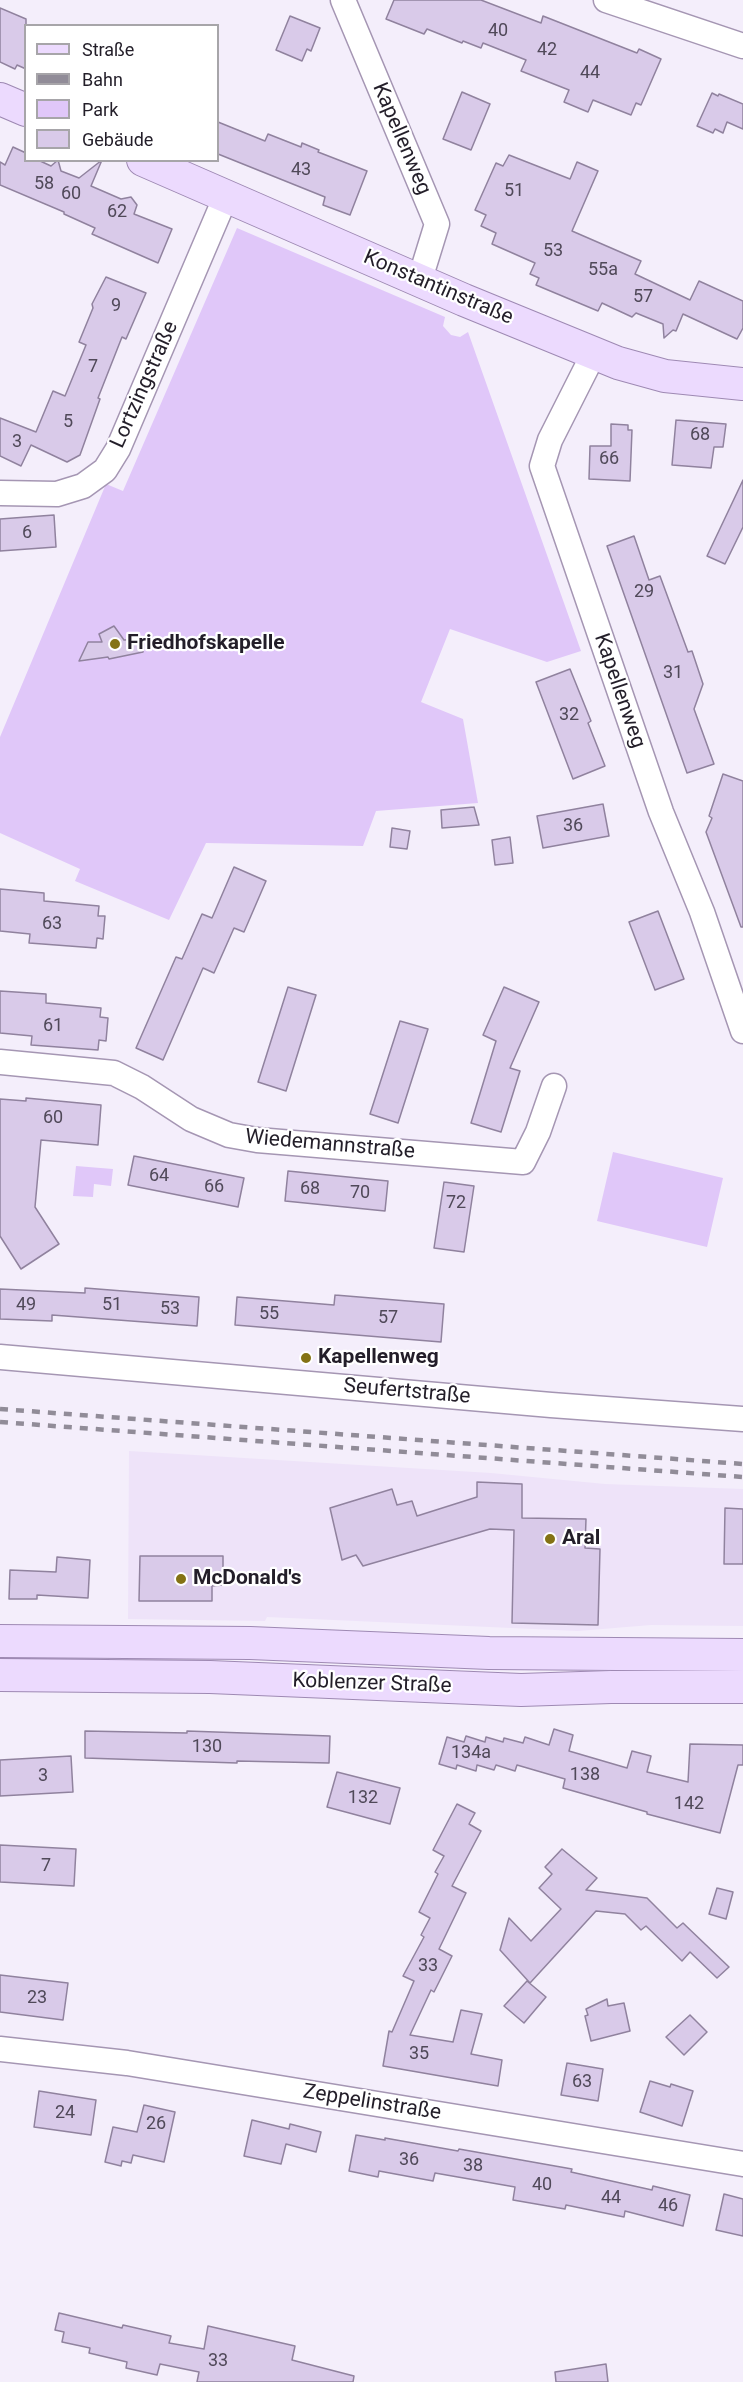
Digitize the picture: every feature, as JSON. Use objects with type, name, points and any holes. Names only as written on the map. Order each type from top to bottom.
[{"type":"main road","points":[[0,99],[24,109]]},
{"type":"main road","name":"Konstantinstraße","points":[[148,162],[464,300],[618,363],[665,376],[743,384]]},
{"type":"main road","name":"Koblenzer Straße","points":[[0,1641],[250,1643],[489,1653],[743,1655]]},
{"type":"main road","name":"Koblenzer Straße","points":[[0,1675],[210,1677],[521,1690],[611,1687],[743,1688]]},
{"type":"street","name":"Kapellenweg","points":[[343,0],[437,224],[420,279]]},
{"type":"street","points":[[606,0],[743,46]]},
{"type":"street","name":"Lortzingstraße","points":[[0,493],[57,494],[82,486],[105,470],[118,448],[226,196]]},
{"type":"street","name":"Kapellenweg","points":[[594,353],[550,440],[542,466],[661,812],[702,912],[743,1031]]},
{"type":"street","name":"Wiedemannstraße","points":[[0,1062],[114,1073],[142,1087],[191,1119],[229,1135],[257,1140],[523,1162],[538,1132],[554,1086]]},
{"type":"street","name":"Seufertstraße","points":[[0,1357],[551,1405],[743,1419]]},
{"type":"street","name":"Zeppelinstraße","points":[[0,2049],[127,2063],[743,2164]]},
{"type":"shaded area","points":[[129,1451],[491,1473],[605,1484],[743,1489],[743,1626],[651,1625],[578,1631],[267,1617],[265,1621],[128,1619]]},
{"type":"green space","points":[[237,228],[445,317],[443,326],[451,335],[460,337],[468,332],[581,651],[547,662],[450,629],[421,702],[463,719],[478,803],[376,811],[363,846],[206,843],[169,920],[75,881],[80,869],[0,833],[0,737],[106,484],[123,491]]},
{"type":"green space","points":[[613,1152],[723,1178],[707,1247],[597,1221]]},
{"type":"green space","points":[[76,1166],[113,1169],[111,1186],[94,1184],[93,1197],[73,1196]]},
{"type":"building","points":[[394,0],[481,0],[541,23],[543,16],[637,53],[639,49],[661,59],[641,105],[636,103],[631,115],[593,100],[588,112],[564,102],[569,90],[521,71],[526,60],[483,43],[481,48],[427,29],[424,34],[386,19]]},
{"type":"building","points":[[0,8],[26,19],[26,24],[24,24],[24,68],[17,65],[15,69],[0,62]]},
{"type":"building","points":[[290,16],[320,28],[311,51],[307,49],[302,61],[276,50]]},
{"type":"building","points":[[462,92],[490,104],[471,150],[443,139]]},
{"type":"building","points":[[712,93],[743,104],[743,129],[727,122],[723,133],[715,129],[713,133],[697,126]]},
{"type":"building","points":[[219,122],[265,141],[268,134],[301,147],[302,143],[319,150],[318,152],[367,171],[350,215],[323,205],[325,197],[219,154]]},
{"type":"building","points":[[13,147],[24,152],[24,162],[42,162],[51,166],[59,162],[61,171],[79,178],[101,162],[91,186],[121,199],[131,197],[137,205],[134,214],[172,229],[158,263],[92,234],[95,228],[64,212],[0,185],[0,162],[5,165]]},
{"type":"building","points":[[509,155],[570,179],[577,162],[598,171],[572,231],[641,261],[635,274],[690,300],[699,281],[743,301],[743,328],[737,339],[683,314],[676,331],[673,330],[664,338],[663,324],[636,313],[632,317],[602,303],[598,311],[536,285],[539,278],[530,274],[535,263],[492,244],[496,233],[481,226],[486,215],[475,210],[496,163],[503,166]]},
{"type":"building","points":[[106,277],[146,293],[126,339],[122,337],[98,398],[100,399],[80,455],[67,462],[31,445],[21,466],[0,456],[0,418],[36,432],[53,391],[65,396],[86,345],[79,342],[93,308],[92,304]]},
{"type":"building","points":[[676,420],[726,424],[723,447],[714,447],[711,468],[672,465]]},
{"type":"building","points":[[611,424],[628,425],[628,430],[632,430],[630,481],[589,479],[590,446],[611,446]]},
{"type":"building","points":[[743,480],[743,527],[725,564],[707,556]]},
{"type":"building","points":[[54,515],[56,547],[0,551],[0,519]]},
{"type":"building","points":[[634,536],[649,580],[660,576],[688,652],[692,651],[703,684],[694,709],[714,764],[687,773],[607,546]]},
{"type":"building","points":[[114,626],[124,640],[142,639],[143,652],[109,659],[108,657],[79,661],[88,642],[102,642],[99,634]]},
{"type":"building","points":[[570,669],[591,721],[588,723],[605,766],[573,779],[536,682]]},
{"type":"building","points":[[723,774],[743,781],[743,927],[741,927],[706,832],[712,818],[709,816]]},
{"type":"building","points":[[603,804],[609,836],[543,848],[537,816]]},
{"type":"building","points":[[474,807],[479,825],[442,828],[441,810]]},
{"type":"building","points":[[392,828],[410,831],[407,849],[390,847]]},
{"type":"building","points":[[510,837],[513,863],[495,865],[492,840]]},
{"type":"building","points":[[234,867],[266,881],[244,932],[234,928],[214,973],[203,968],[163,1060],[136,1048],[176,957],[182,959],[202,914],[212,918]]},
{"type":"building","points":[[0,889],[44,893],[44,901],[99,906],[98,916],[105,916],[103,939],[97,938],[96,948],[29,943],[30,934],[0,931]]},
{"type":"building","points":[[658,911],[684,979],[655,990],[629,922]]},
{"type":"building","points":[[288,987],[316,995],[286,1091],[258,1082]]},
{"type":"building","points":[[504,987],[539,1002],[510,1068],[520,1071],[501,1132],[471,1123],[496,1041],[483,1035]]},
{"type":"building","points":[[0,991],[46,994],[46,1003],[101,1008],[100,1017],[108,1018],[106,1041],[99,1040],[98,1050],[31,1045],[32,1036],[0,1033]]},
{"type":"building","points":[[400,1021],[428,1029],[398,1123],[370,1114]]},
{"type":"building","points":[[26,1098],[101,1105],[98,1145],[41,1140],[35,1207],[59,1244],[21,1269],[0,1236],[0,1099],[26,1101]]},
{"type":"building","points":[[134,1156],[244,1178],[238,1207],[128,1185]]},
{"type":"building","points":[[288,1171],[388,1181],[385,1211],[285,1201]]},
{"type":"building","points":[[444,1182],[474,1186],[464,1252],[434,1248]]},
{"type":"building","points":[[85,1288],[199,1297],[197,1326],[52,1315],[52,1321],[0,1319],[0,1289],[85,1293]]},
{"type":"building","points":[[335,1295],[444,1304],[441,1342],[235,1325],[237,1297],[334,1305]]},
{"type":"building","points":[[477,1482],[522,1484],[522,1518],[586,1519],[585,1548],[600,1549],[598,1625],[512,1623],[514,1530],[490,1529],[363,1566],[356,1555],[342,1560],[330,1508],[392,1489],[397,1505],[412,1501],[417,1516],[477,1497]]},
{"type":"building","points":[[725,1508],[743,1509],[743,1564],[724,1564]]},
{"type":"building","name":"McDonald's","points":[[140,1556],[223,1556],[223,1585],[212,1586],[212,1601],[139,1601]]},
{"type":"building","points":[[57,1557],[90,1560],[88,1598],[37,1595],[37,1599],[9,1599],[10,1570],[56,1572]]},
{"type":"building","points":[[554,1729],[573,1735],[569,1751],[627,1768],[632,1751],[651,1756],[647,1772],[688,1782],[690,1744],[743,1745],[743,1765],[738,1765],[720,1833],[647,1814],[647,1812],[563,1788],[565,1779],[517,1765],[515,1771],[496,1765],[494,1770],[477,1765],[476,1771],[457,1765],[456,1769],[439,1764],[447,1737],[464,1742],[466,1736],[485,1742],[486,1737],[503,1742],[504,1738],[523,1743],[525,1737],[549,1745]]},
{"type":"building","points":[[85,1731],[187,1733],[187,1731],[330,1736],[329,1763],[237,1761],[237,1763],[85,1758]]},
{"type":"building","points":[[71,1756],[73,1792],[0,1796],[0,1760]]},
{"type":"building","points":[[337,1772],[400,1788],[390,1824],[327,1807]]},
{"type":"building","points":[[457,1804],[475,1813],[469,1824],[481,1831],[452,1886],[466,1893],[439,1949],[452,1956],[434,1992],[431,1990],[410,2035],[453,2042],[461,2010],[482,2014],[471,2054],[502,2060],[498,2086],[383,2066],[389,2031],[392,2032],[414,1981],[403,1976],[424,1937],[421,1935],[430,1918],[419,1912],[438,1874],[435,1872],[444,1856],[433,1850]]},
{"type":"building","points":[[0,1845],[76,1849],[74,1886],[0,1882]]},
{"type":"building","points":[[562,1849],[597,1878],[586,1890],[647,1898],[677,1928],[683,1923],[729,1967],[717,1978],[690,1952],[682,1961],[646,1926],[641,1930],[625,1914],[596,1911],[530,1983],[500,1950],[509,1918],[531,1941],[561,1909],[539,1888],[552,1874],[545,1867]]},
{"type":"building","points":[[717,1888],[733,1892],[726,1919],[709,1914]]},
{"type":"building","points":[[0,1975],[68,1983],[63,2020],[0,2012]]},
{"type":"building","points":[[527,1981],[546,1997],[524,2023],[504,2006]]},
{"type":"building","points":[[607,1999],[608,2006],[624,2003],[630,2031],[591,2041],[585,2016],[588,2015],[586,2009]]},
{"type":"building","points":[[690,2015],[707,2032],[684,2055],[666,2037]]},
{"type":"building","points":[[567,2063],[603,2069],[598,2101],[561,2095]]},
{"type":"building","points":[[650,2081],[670,2087],[671,2084],[693,2091],[682,2126],[640,2112]]},
{"type":"building","points":[[39,2091],[96,2100],[91,2135],[34,2127]]},
{"type":"building","points":[[144,2105],[175,2112],[164,2162],[133,2155],[131,2163],[122,2161],[121,2166],[105,2162],[113,2127],[137,2132]]},
{"type":"building","points":[[252,2120],[289,2129],[290,2124],[321,2132],[316,2152],[286,2144],[281,2164],[244,2156]]},
{"type":"building","points":[[356,2135],[458,2151],[459,2149],[572,2169],[571,2172],[652,2190],[653,2186],[690,2195],[683,2226],[625,2211],[624,2217],[566,2205],[565,2209],[513,2200],[515,2187],[435,2173],[433,2181],[379,2171],[378,2177],[349,2171]]},
{"type":"building","points":[[724,2194],[743,2199],[743,2236],[716,2230]]},
{"type":"building","points":[[59,2313],[122,2328],[123,2325],[171,2336],[169,2343],[204,2349],[208,2326],[295,2346],[292,2360],[354,2376],[353,2382],[197,2382],[199,2372],[160,2364],[157,2375],[126,2368],[127,2362],[89,2353],[90,2348],[62,2342],[64,2332],[55,2330]]},
{"type":"building","points":[[606,2364],[608,2382],[556,2382],[555,2372]]},
{"type":"railway","points":[[0,1409],[743,1464]]},
{"type":"railway","points":[[0,1422],[743,1477]]},
{"type":"place","name":"Friedhofskapelle","points":[[115,644]]},
{"type":"place","name":"Kapellenweg","points":[[306,1358]]},
{"type":"place","name":"Aral","points":[[550,1539]]},
{"type":"place","name":"McDonald's","points":[[181,1579]]}]
